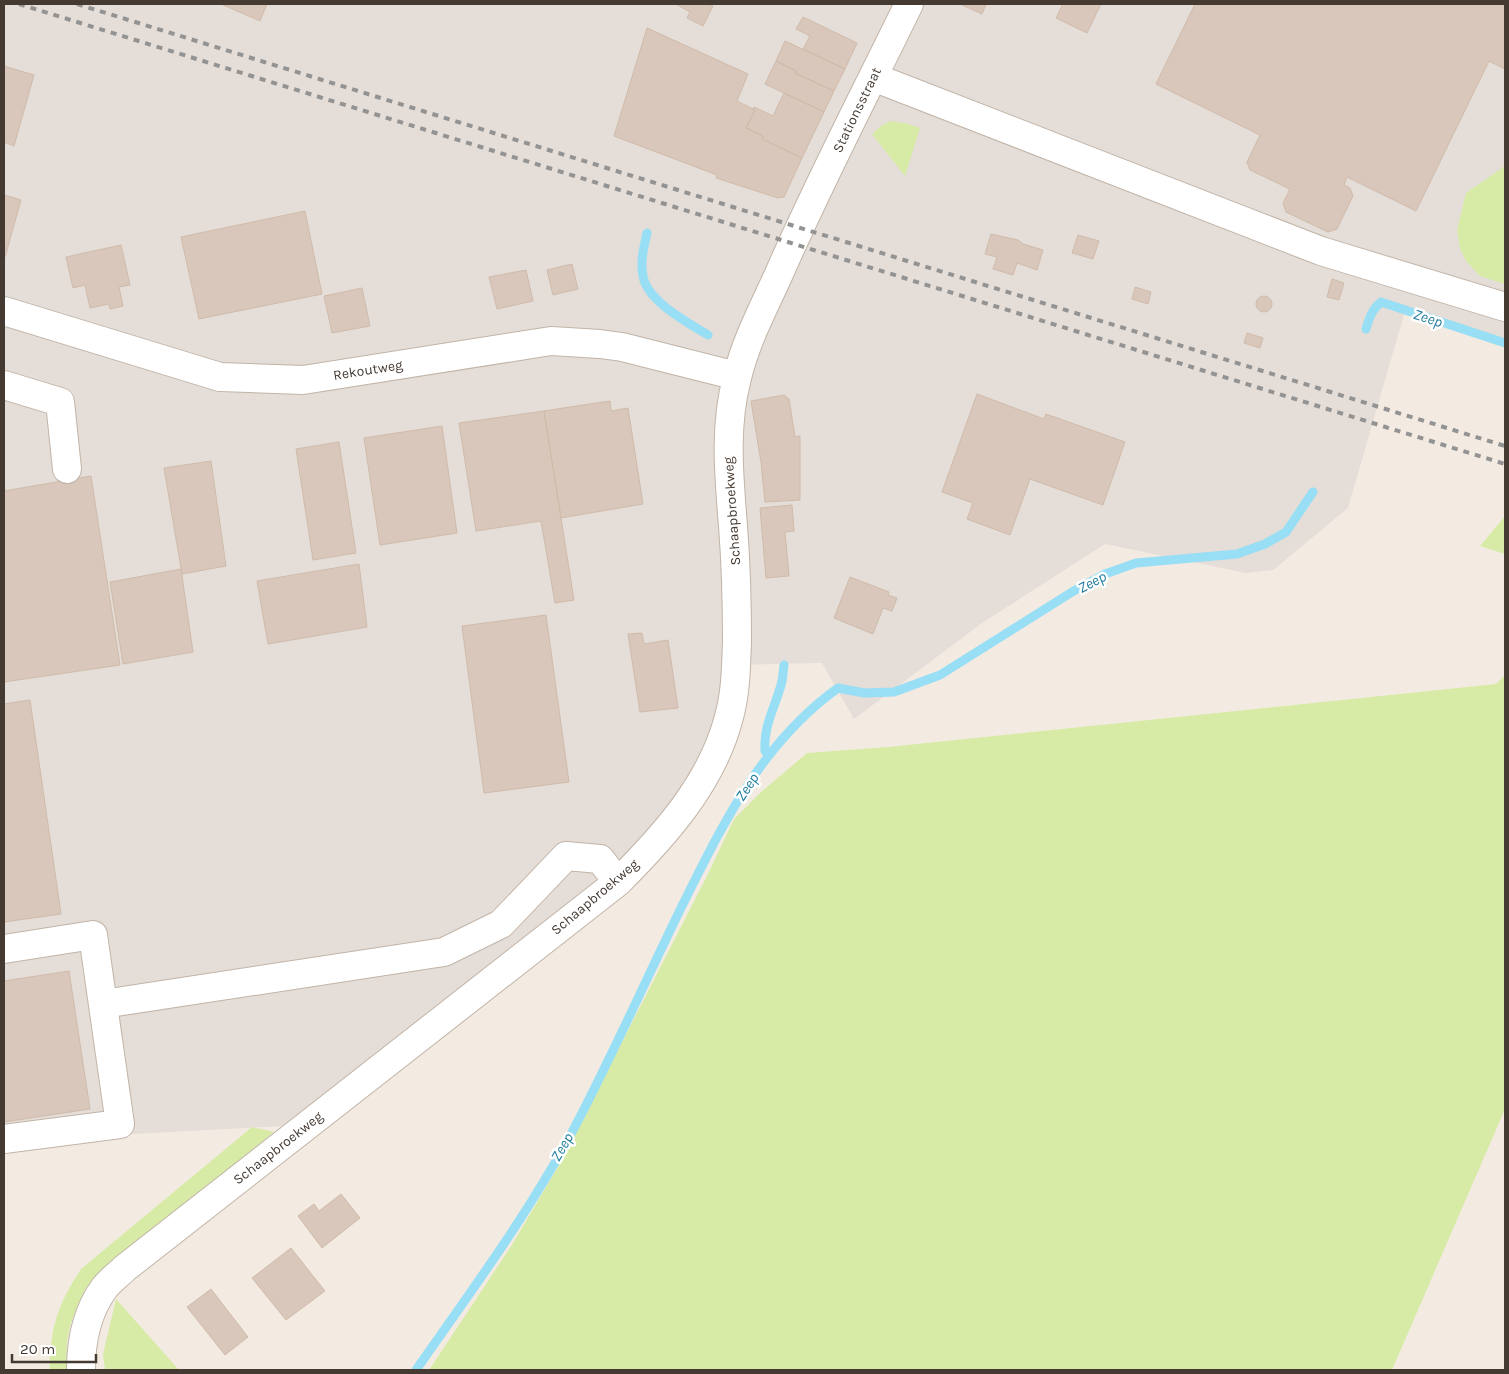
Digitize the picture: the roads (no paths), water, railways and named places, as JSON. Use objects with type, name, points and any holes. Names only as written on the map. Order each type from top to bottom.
[{"type":"street","name":"Stationsstraat","points":[[805,216],[909,4]]},
{"type":"street","points":[[874,77],[1321,251],[1505,307]]},
{"type":"street","name":"Schaapbroekweg","points":[[81,1370],[83,1339],[94,1306],[105,1287],[125,1268],[618,882],[677,819],[711,764],[723,737],[730,717],[736,674],[737,585],[728,436],[737,376],[747,346],[805,216]]},
{"type":"street","name":"Rekoutweg","points":[[4,310],[220,377],[303,380],[552,341],[622,347],[737,376]]},
{"type":"street","points":[[4,385],[60,402],[67,469]]},
{"type":"street","points":[[103,1004],[444,952],[501,924],[566,856],[600,859],[618,882]]},
{"type":"street","points":[[4,949],[93,935],[120,1124],[4,1139]]},
{"type":"waterway","points":[[647,233],[642,265],[646,285],[652,294],[669,310],[708,335]]},
{"type":"waterway","name":"Zeep","points":[[1366,329],[1373,311],[1381,302],[1505,343]]},
{"type":"waterway","name":"Zeep","points":[[416,1370],[482,1277],[544,1181],[607,1064],[711,848],[746,788],[786,734],[838,688],[864,693],[894,692],[940,675],[1072,592],[1105,574],[1136,563],[1237,554],[1265,544],[1286,532],[1313,492]]},
{"type":"waterway","points":[[768,754],[765,751],[766,734],[782,683],[784,665]]},
{"type":"railway","points":[[19,4],[1505,464]]},
{"type":"railway","points":[[77,4],[1505,446]]}]
